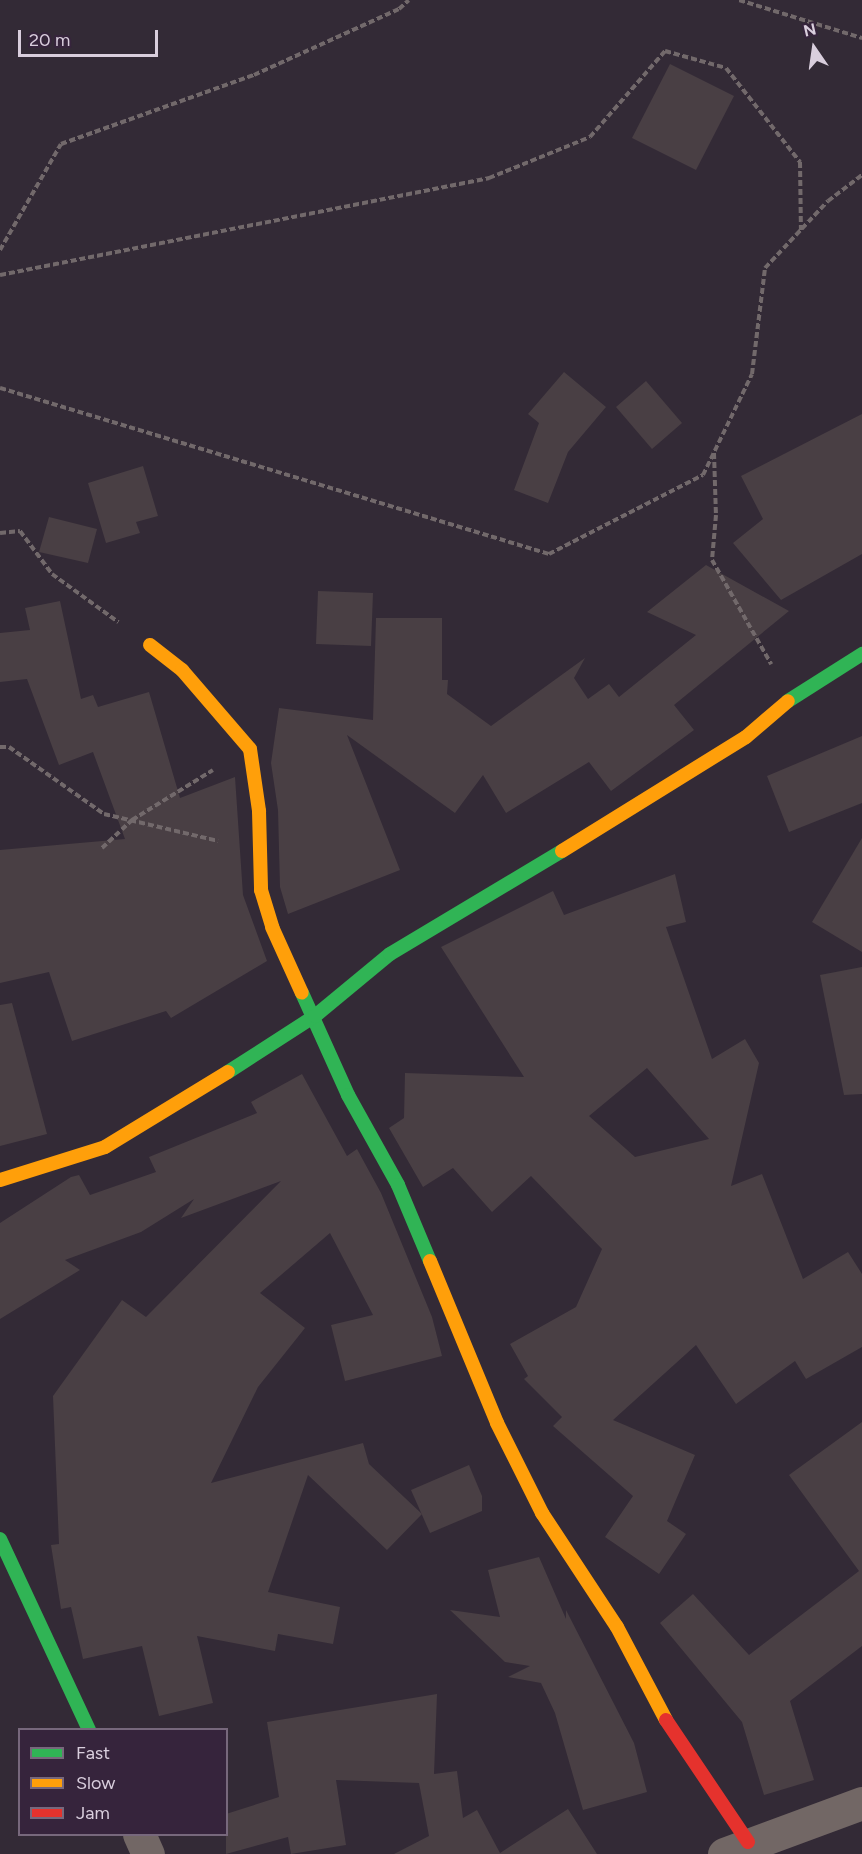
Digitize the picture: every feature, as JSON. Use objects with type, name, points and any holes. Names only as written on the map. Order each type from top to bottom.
[{"type":"street","points":[[150,645],[182,670],[250,748],[260,811],[261,890],[272,927],[315,1016],[348,1095],[398,1185],[496,1423],[542,1514],[617,1627],[736,1848],[862,1803]]},
{"type":"street","points":[[0,1180],[105,1147],[315,1016],[390,954],[672,785],[746,737],[791,698],[862,654]]},
{"type":"street","points":[[0,1539],[88,1728]]},
{"type":"street","points":[[140,1836],[148,1854]]},
{"type":"path","points":[[0,250],[61,144],[254,75],[399,9],[410,0]]},
{"type":"path","points":[[739,0],[862,38]]},
{"type":"path","points":[[0,275],[489,178],[590,137],[665,51],[726,68],[800,162],[801,230]]},
{"type":"path","points":[[0,388],[549,554],[703,475],[752,374],[765,268],[828,201],[862,176]]},
{"type":"path","points":[[714,452],[716,515],[712,560],[791,698]]},
{"type":"path","points":[[0,533],[20,531],[52,574],[150,645]]},
{"type":"path","points":[[0,747],[9,747],[104,814],[184,836],[260,848]]},
{"type":"path","points":[[102,848],[132,820],[250,748]]},
{"type":"building","points":[[670,64],[734,96],[696,170],[632,138]]},
{"type":"building","points":[[564,372],[606,407],[568,452],[548,503],[514,490],[539,423],[528,414]]},
{"type":"building","points":[[646,381],[682,423],[652,449],[616,407]]},
{"type":"building","points":[[862,414],[862,554],[781,600],[733,543],[763,519],[741,476]]},
{"type":"building","points":[[143,466],[158,516],[136,522],[140,533],[106,543],[88,483]]},
{"type":"building","points":[[49,517],[97,529],[88,563],[39,552]]},
{"type":"building","points":[[706,565],[789,611],[674,705],[694,730],[611,791],[589,762],[506,813],[483,775],[455,813],[347,735],[400,870],[288,914],[280,887],[278,810],[271,763],[279,708],[373,720],[376,618],[442,618],[442,680],[448,680],[447,694],[491,726],[585,658],[574,678],[588,699],[609,684],[619,697],[696,635],[647,612]]},
{"type":"building","points":[[318,591],[373,593],[371,646],[316,644]]},
{"type":"building","points":[[60,601],[81,699],[93,695],[98,707],[149,692],[180,798],[235,777],[243,895],[267,961],[171,1018],[166,1011],[72,1041],[49,972],[0,983],[0,850],[125,839],[93,752],[59,765],[27,679],[0,682],[0,633],[30,630],[25,608]]},
{"type":"building","points":[[862,736],[862,803],[789,832],[767,776]]},
{"type":"building","points":[[862,838],[862,952],[812,922]]},
{"type":"building","points":[[675,874],[686,922],[666,927],[712,1059],[745,1039],[759,1063],[731,1186],[762,1174],[803,1279],[848,1252],[862,1274],[862,1347],[806,1379],[795,1361],[736,1404],[696,1345],[613,1420],[695,1455],[667,1521],[686,1534],[659,1574],[605,1537],[633,1496],[553,1426],[562,1417],[524,1379],[528,1376],[510,1344],[576,1307],[602,1249],[531,1176],[492,1212],[453,1168],[423,1187],[389,1128],[404,1118],[405,1073],[524,1077],[441,947],[553,891],[564,915]],"holes":[[[647,1068],[709,1139],[635,1157],[589,1116]]]},
{"type":"building","points":[[862,967],[862,1094],[844,1095],[820,975]]},
{"type":"building","points":[[12,1003],[47,1134],[0,1146],[0,1005]]},
{"type":"building","points":[[302,1074],[347,1156],[357,1149],[381,1193],[432,1317],[442,1356],[345,1381],[331,1325],[373,1315],[330,1233],[260,1293],[305,1328],[258,1387],[211,1483],[363,1443],[369,1464],[422,1514],[387,1550],[308,1475],[268,1592],[340,1607],[333,1644],[278,1634],[275,1651],[197,1636],[213,1703],[159,1716],[142,1646],[83,1659],[71,1607],[61,1609],[51,1545],[59,1544],[53,1396],[122,1300],[146,1317],[281,1181],[181,1218],[194,1199],[141,1232],[65,1260],[80,1270],[0,1319],[0,1223],[71,1177],[79,1175],[90,1195],[156,1172],[149,1157],[257,1113],[251,1102]]},
{"type":"building","points":[[862,1422],[862,1646],[790,1701],[814,1780],[764,1795],[742,1722],[660,1623],[693,1594],[749,1655],[859,1571],[789,1475]]},
{"type":"building","points":[[469,1465],[482,1496],[482,1511],[430,1533],[411,1490]]},
{"type":"building","points":[[539,1557],[566,1619],[566,1610],[634,1743],[647,1792],[583,1810],[555,1713],[541,1683],[508,1677],[530,1666],[505,1662],[450,1610],[500,1617],[488,1570]]},
{"type":"building","points":[[437,1694],[434,1774],[457,1771],[463,1818],[477,1810],[500,1853],[568,1809],[597,1854],[394,1854],[429,1836],[419,1783],[336,1780],[346,1845],[291,1854],[288,1837],[226,1854],[228,1813],[279,1797],[267,1722]]},
{"type":"traffic: fast","points":[[788,701],[862,654]]},
{"type":"traffic: fast","points":[[228,1072],[315,1016],[390,954],[562,851]]},
{"type":"traffic: fast","points":[[302,993],[348,1095],[398,1185],[430,1261]]},
{"type":"traffic: fast","points":[[0,1539],[88,1728]]},
{"type":"traffic: slow","points":[[150,645],[182,670],[250,749],[259,811],[261,890],[272,927],[302,993]]},
{"type":"traffic: slow","points":[[562,851],[746,737],[788,701]]},
{"type":"traffic: slow","points":[[0,1180],[105,1147],[228,1072]]},
{"type":"traffic: slow","points":[[430,1261],[497,1423],[542,1513],[617,1627],[666,1720]]},
{"type":"traffic: jam","points":[[666,1720],[748,1842]]}]
